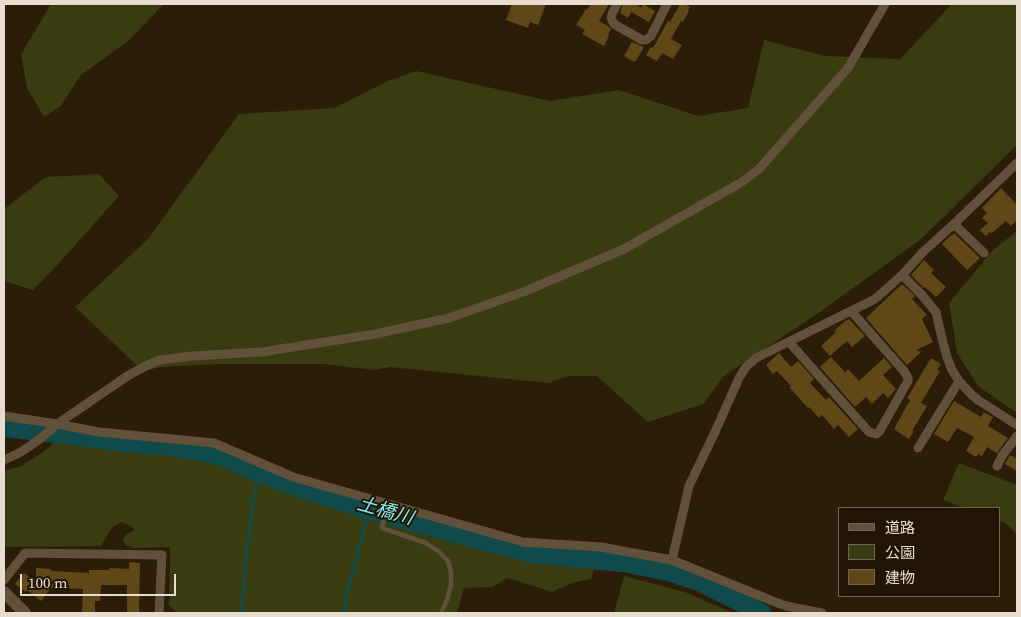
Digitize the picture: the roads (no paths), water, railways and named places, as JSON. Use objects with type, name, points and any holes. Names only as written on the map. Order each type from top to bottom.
[{"type":"street","points":[[617,4],[611,18],[614,24],[642,40],[646,40],[651,36],[668,4]]},
{"type":"street","points":[[4,460],[34,444],[57,424],[129,376],[160,360],[262,352],[375,334],[449,318],[523,292],[624,249],[742,182],[759,168],[848,68],[885,4]]},
{"type":"street","points":[[672,560],[689,486],[746,366],[756,358],[875,299],[1017,163]]},
{"type":"street","points":[[954,224],[984,253]]},
{"type":"street","points":[[902,275],[936,312],[948,360],[959,380],[978,400],[1017,425]]},
{"type":"street","points":[[789,342],[870,432],[876,434],[879,432],[908,378],[851,311]]},
{"type":"street","points":[[918,448],[959,380]]},
{"type":"street","points":[[4,416],[99,432],[214,443],[293,477],[523,542],[601,547],[672,560],[786,606],[822,613]]},
{"type":"street","points":[[997,466],[1017,436]]},
{"type":"street","points":[[4,580],[26,553],[162,555],[159,613]]},
{"type":"street","points":[[4,592],[25,613]]},
{"type":"lane","points":[[387,503],[382,528],[426,543],[448,561],[452,585],[441,613]]},
{"type":"waterway","name":"土橋川","points":[[4,427],[145,445],[163,445],[218,455],[296,487],[369,510],[529,553],[627,563],[670,572],[700,582],[762,613]]},
{"type":"waterway","points":[[241,613],[249,531],[258,473]]},
{"type":"waterway","points":[[344,613],[346,597],[369,510]]}]
